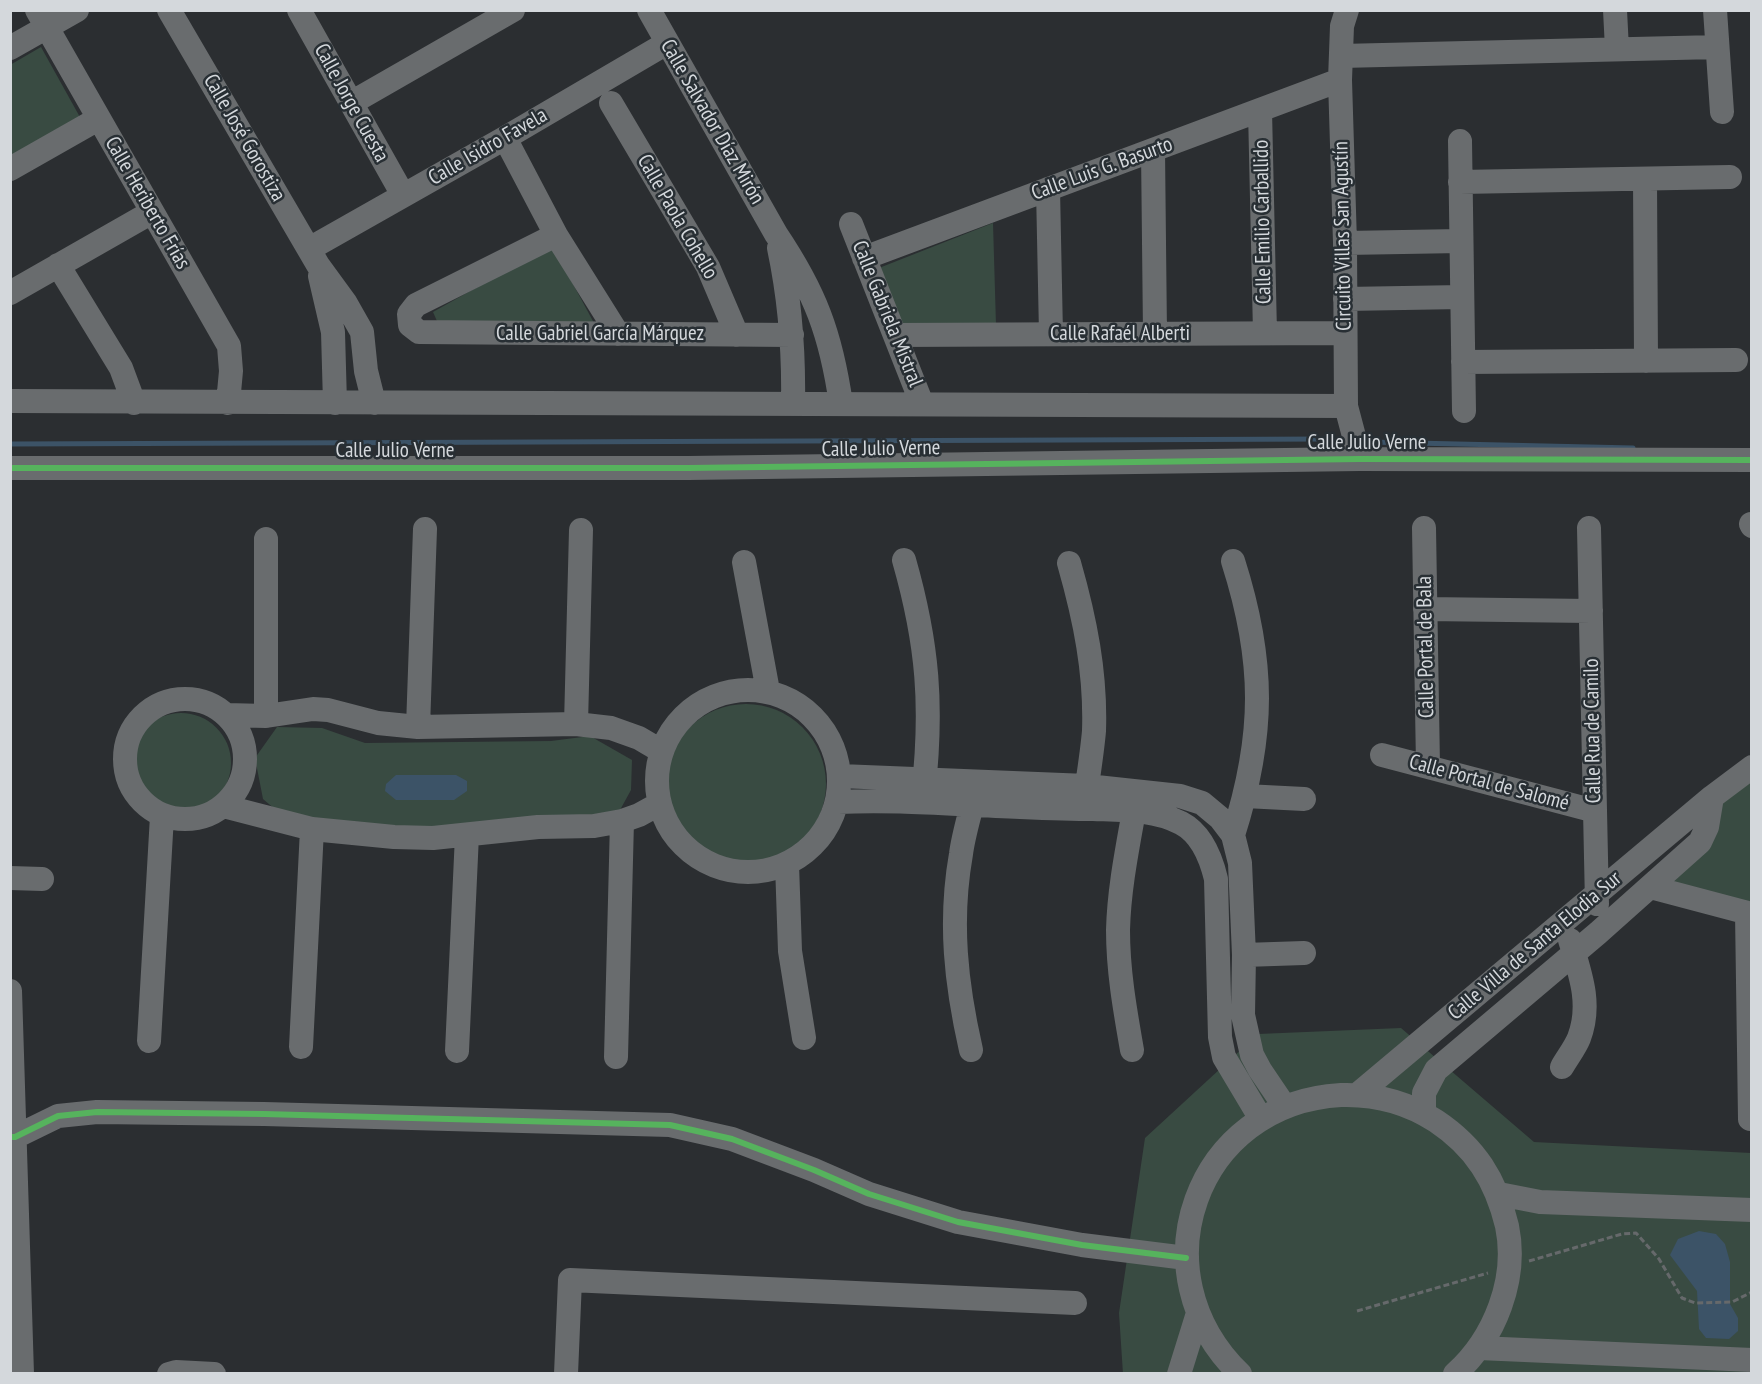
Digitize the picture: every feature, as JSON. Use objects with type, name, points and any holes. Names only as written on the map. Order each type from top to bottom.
[{"type":"street","points":[[10,48],[42,19],[77,10]]},
{"type":"street","name":"Calle José Gorostiza","points":[[169,10],[313,257],[345,302],[362,332],[366,371],[374,403]]},
{"type":"street","name":"Calle Jorge Cuesta","points":[[299,10],[403,195]]},
{"type":"street","points":[[351,103],[513,10]]},
{"type":"street","name":"Calle Salvador Díaz Mirón","points":[[650,10],[776,234],[798,267],[814,300],[827,333],[836,368],[841,404]]},
{"type":"street","name":"Circuito Villas San Agustín","points":[[1347,10],[1342,26],[1340,80],[1345,243],[1346,406],[1360,459]]},
{"type":"street","points":[[1615,10],[1617,49]]},
{"type":"street","points":[[1715,10],[1722,112]]},
{"type":"street","name":"Calle Heriberto Frías","points":[[42,19],[229,346],[231,371],[228,403]]},
{"type":"street","name":"Calle Isidro Favela","points":[[313,257],[403,195],[667,43]]},
{"type":"street","points":[[1341,56],[1717,47]]},
{"type":"street","name":"Calle Luis G. Basurto","points":[[864,258],[1340,80]]},
{"type":"street","name":"Calle Paola Cohello","points":[[611,104],[708,267],[737,334]]},
{"type":"street","name":"Calle Emilio Carballido","points":[[1260,110],[1265,333]]},
{"type":"street","points":[[10,169],[98,119]]},
{"type":"street","points":[[505,138],[556,235],[618,334]]},
{"type":"street","points":[[1460,141],[1464,411]]},
{"type":"street","points":[[1153,150],[1155,334]]},
{"type":"street","points":[[1460,182],[1730,177]]},
{"type":"street","points":[[1645,178],[1646,360]]},
{"type":"street","points":[[1048,189],[1051,334]]},
{"type":"street","points":[[10,293],[152,212]]},
{"type":"street","name":"Calle Gabriela Mistral","points":[[851,224],[922,404]]},
{"type":"street","name":"Calle Salvador Díaz Mirón","points":[[776,234],[787,284],[792,335],[793,404]]},
{"type":"street","name":"Calle Gabriel García Márquez","points":[[556,235],[416,305],[409,314],[410,325],[419,332],[792,335]]},
{"type":"street","points":[[1345,243],[1461,241]]},
{"type":"street","name":"Calle José Gorostiza","points":[[313,257],[333,332],[335,403]]},
{"type":"street","points":[[58,265],[121,368],[134,403]]},
{"type":"street","points":[[1345,299],[1462,297]]},
{"type":"street","name":"Calle Rafaél Alberti","points":[[895,335],[1346,333]]},
{"type":"street","points":[[1463,362],[1736,360]]},
{"type":"street","name":"Calle Julio Verne","points":[[10,401],[1346,406]]},
{"type":"street","name":"Calle Julio Verne","points":[[10,468],[688,468],[1360,459],[1752,460]]},
{"type":"street","name":"Calle Portal de Bala","points":[[1424,528],[1428,766]]},
{"type":"street","name":"Calle Rua de Camilo","points":[[1589,528],[1598,933]]},
{"type":"street","points":[[418,727],[425,529]]},
{"type":"street","points":[[576,724],[581,531]]},
{"type":"street","points":[[266,539],[266,716]]},
{"type":"street","points":[[904,560],[916,603],[924,647],[928,691],[928,736],[923,789]]},
{"type":"street","points":[[1233,561],[1250,619],[1258,678],[1258,718],[1253,757],[1245,796],[1233,835]]},
{"type":"street","points":[[744,562],[768,692]]},
{"type":"street","points":[[1069,563],[1084,618],[1093,674],[1094,732],[1085,798]]},
{"type":"street","points":[[1425,609],[1591,610]]},
{"type":"street","points":[[746,689],[768,692],[791,700],[810,713],[826,732],[836,753],[840,776],[838,802],[831,821],[820,838],[805,853],[787,864],[761,871],[735,871],[709,863],[687,849],[681,842],[670,828],[659,804],[656,777],[662,751],[671,731],[686,714],[704,701],[724,693],[746,689]]},
{"type":"street","points":[[192,699],[210,704],[226,715],[239,732],[245,751],[245,762],[237,791],[223,806],[194,819],[178,819],[162,816],[146,806],[133,791],[125,773],[124,754],[129,735],[139,719],[154,707],[172,700],[192,699]]},
{"type":"street","points":[[226,715],[266,716],[313,709],[328,710],[378,723],[418,727],[576,724],[611,728],[639,738],[662,751]]},
{"type":"street","name":"Calle Portal de Salomé","points":[[1382,755],[1595,811]]},
{"type":"street","name":"Calle Villa de Santa Elodia Sur","points":[[1357,1095],[1712,796],[1752,767]]},
{"type":"street","points":[[840,776],[923,789],[1085,798],[1134,811],[1161,814],[1184,824],[1202,842],[1212,861],[1216,879],[1220,1038],[1224,1057],[1261,1119]]},
{"type":"street","points":[[838,802],[923,789],[972,805],[1085,798],[1180,796],[1202,804],[1220,818],[1233,835],[1240,863],[1244,955],[1243,1016],[1252,1055],[1285,1107]]},
{"type":"street","points":[[1245,796],[1304,799]]},
{"type":"street","name":"Calle Villa de Santa Elodia Sur","points":[[1424,1113],[1424,1093],[1436,1070],[1598,933],[1700,842],[1707,827],[1712,796]]},
{"type":"street","points":[[223,806],[312,830],[433,838],[538,827],[594,826],[622,821],[659,804]]},
{"type":"street","points":[[970,1050],[960,1002],[954,942],[955,903],[961,853],[972,805]]},
{"type":"street","points":[[1132,1050],[1121,990],[1118,930],[1123,870],[1134,811]]},
{"type":"street","points":[[149,1041],[162,816]]},
{"type":"street","points":[[616,1057],[622,821]]},
{"type":"street","points":[[301,1047],[312,830]]},
{"type":"street","points":[[457,1051],[467,836]]},
{"type":"street","points":[[787,864],[790,951],[804,1038]]},
{"type":"street","points":[[10,878],[42,879]]},
{"type":"street","points":[[1650,887],[1749,913],[1750,1119]]},
{"type":"street","points":[[1562,1067],[1578,1040],[1585,1004],[1583,982],[1564,921]]},
{"type":"street","points":[[1244,955],[1304,952]]},
{"type":"street","points":[[10,991],[22,1374]]},
{"type":"street","points":[[1240,1374],[1210,1338],[1198,1313],[1189,1282],[1186,1258],[1189,1225],[1196,1200],[1207,1176],[1222,1154],[1261,1119],[1285,1107],[1320,1096],[1357,1095],[1380,1097],[1402,1104],[1424,1113],[1449,1130],[1472,1152],[1498,1194],[1507,1229],[1509,1254],[1502,1304],[1479,1348],[1455,1374]]},
{"type":"street","points":[[13,1137],[58,1116],[97,1112],[670,1125],[732,1139],[870,1194],[958,1222],[1082,1245],[1186,1258]]},
{"type":"street","points":[[1498,1194],[1540,1202],[1752,1210]]},
{"type":"street","points":[[566,1374],[570,1280],[1075,1303]]},
{"type":"street","points":[[1179,1374],[1198,1313]]},
{"type":"street","points":[[1479,1348],[1752,1360]]},
{"type":"street","points":[[169,1374],[176,1372],[214,1374]]},
{"type":"path","points":[[1636,1233],[1659,1259],[1682,1298],[1695,1303],[1731,1302],[1752,1292]]},
{"type":"green space","points":[[41,47],[81,119],[10,158],[10,65]]},
{"type":"green space","points":[[993,223],[996,325],[898,324],[879,268]]},
{"type":"green space","points":[[552,245],[594,323],[440,328],[433,312]]},
{"type":"green space","points":[[746,704],[762,705],[777,710],[791,717],[803,727],[813,739],[820,753],[825,768],[825,800],[820,815],[813,829],[803,841],[791,851],[777,858],[762,863],[746,864],[730,863],[715,858],[701,851],[689,841],[679,829],[672,815],[667,800],[666,784],[667,768],[672,753],[679,739],[689,727],[701,717],[715,710],[730,705]]},
{"type":"green space","points":[[181,713],[200,717],[216,728],[227,744],[231,763],[227,782],[216,798],[200,809],[181,813],[162,809],[146,798],[135,782],[131,763],[135,744],[146,728],[162,717]]},
{"type":"green space","points":[[277,727],[322,728],[365,743],[551,741],[590,736],[632,760],[631,790],[620,810],[585,820],[420,832],[290,822],[263,799],[255,758]]},
{"type":"green space","points":[[1751,779],[1751,905],[1668,883],[1718,801]]},
{"type":"green space","points":[[1401,1028],[1534,1142],[1751,1153],[1751,1373],[1123,1374],[1119,1313],[1145,1138],[1258,1034]]},
{"type":"water","points":[[396,775],[456,775],[467,781],[467,791],[454,800],[396,800],[385,791],[386,784]]},
{"type":"water","points":[[1699,1231],[1716,1234],[1725,1244],[1730,1262],[1730,1304],[1738,1318],[1738,1331],[1729,1339],[1706,1338],[1699,1329],[1697,1291],[1670,1255],[1678,1239]]},
{"type":"waterway","points":[[10,444],[1329,439]]},
{"type":"waterway","points":[[1370,442],[1633,448]]},
{"type":"cycle path","points":[[10,468],[688,468],[1360,459],[1752,460]]},
{"type":"cycle path","points":[[10,1137],[15,1137],[58,1116],[97,1112],[670,1125],[732,1139],[869,1194],[958,1222],[1082,1245],[1186,1258]]}]
